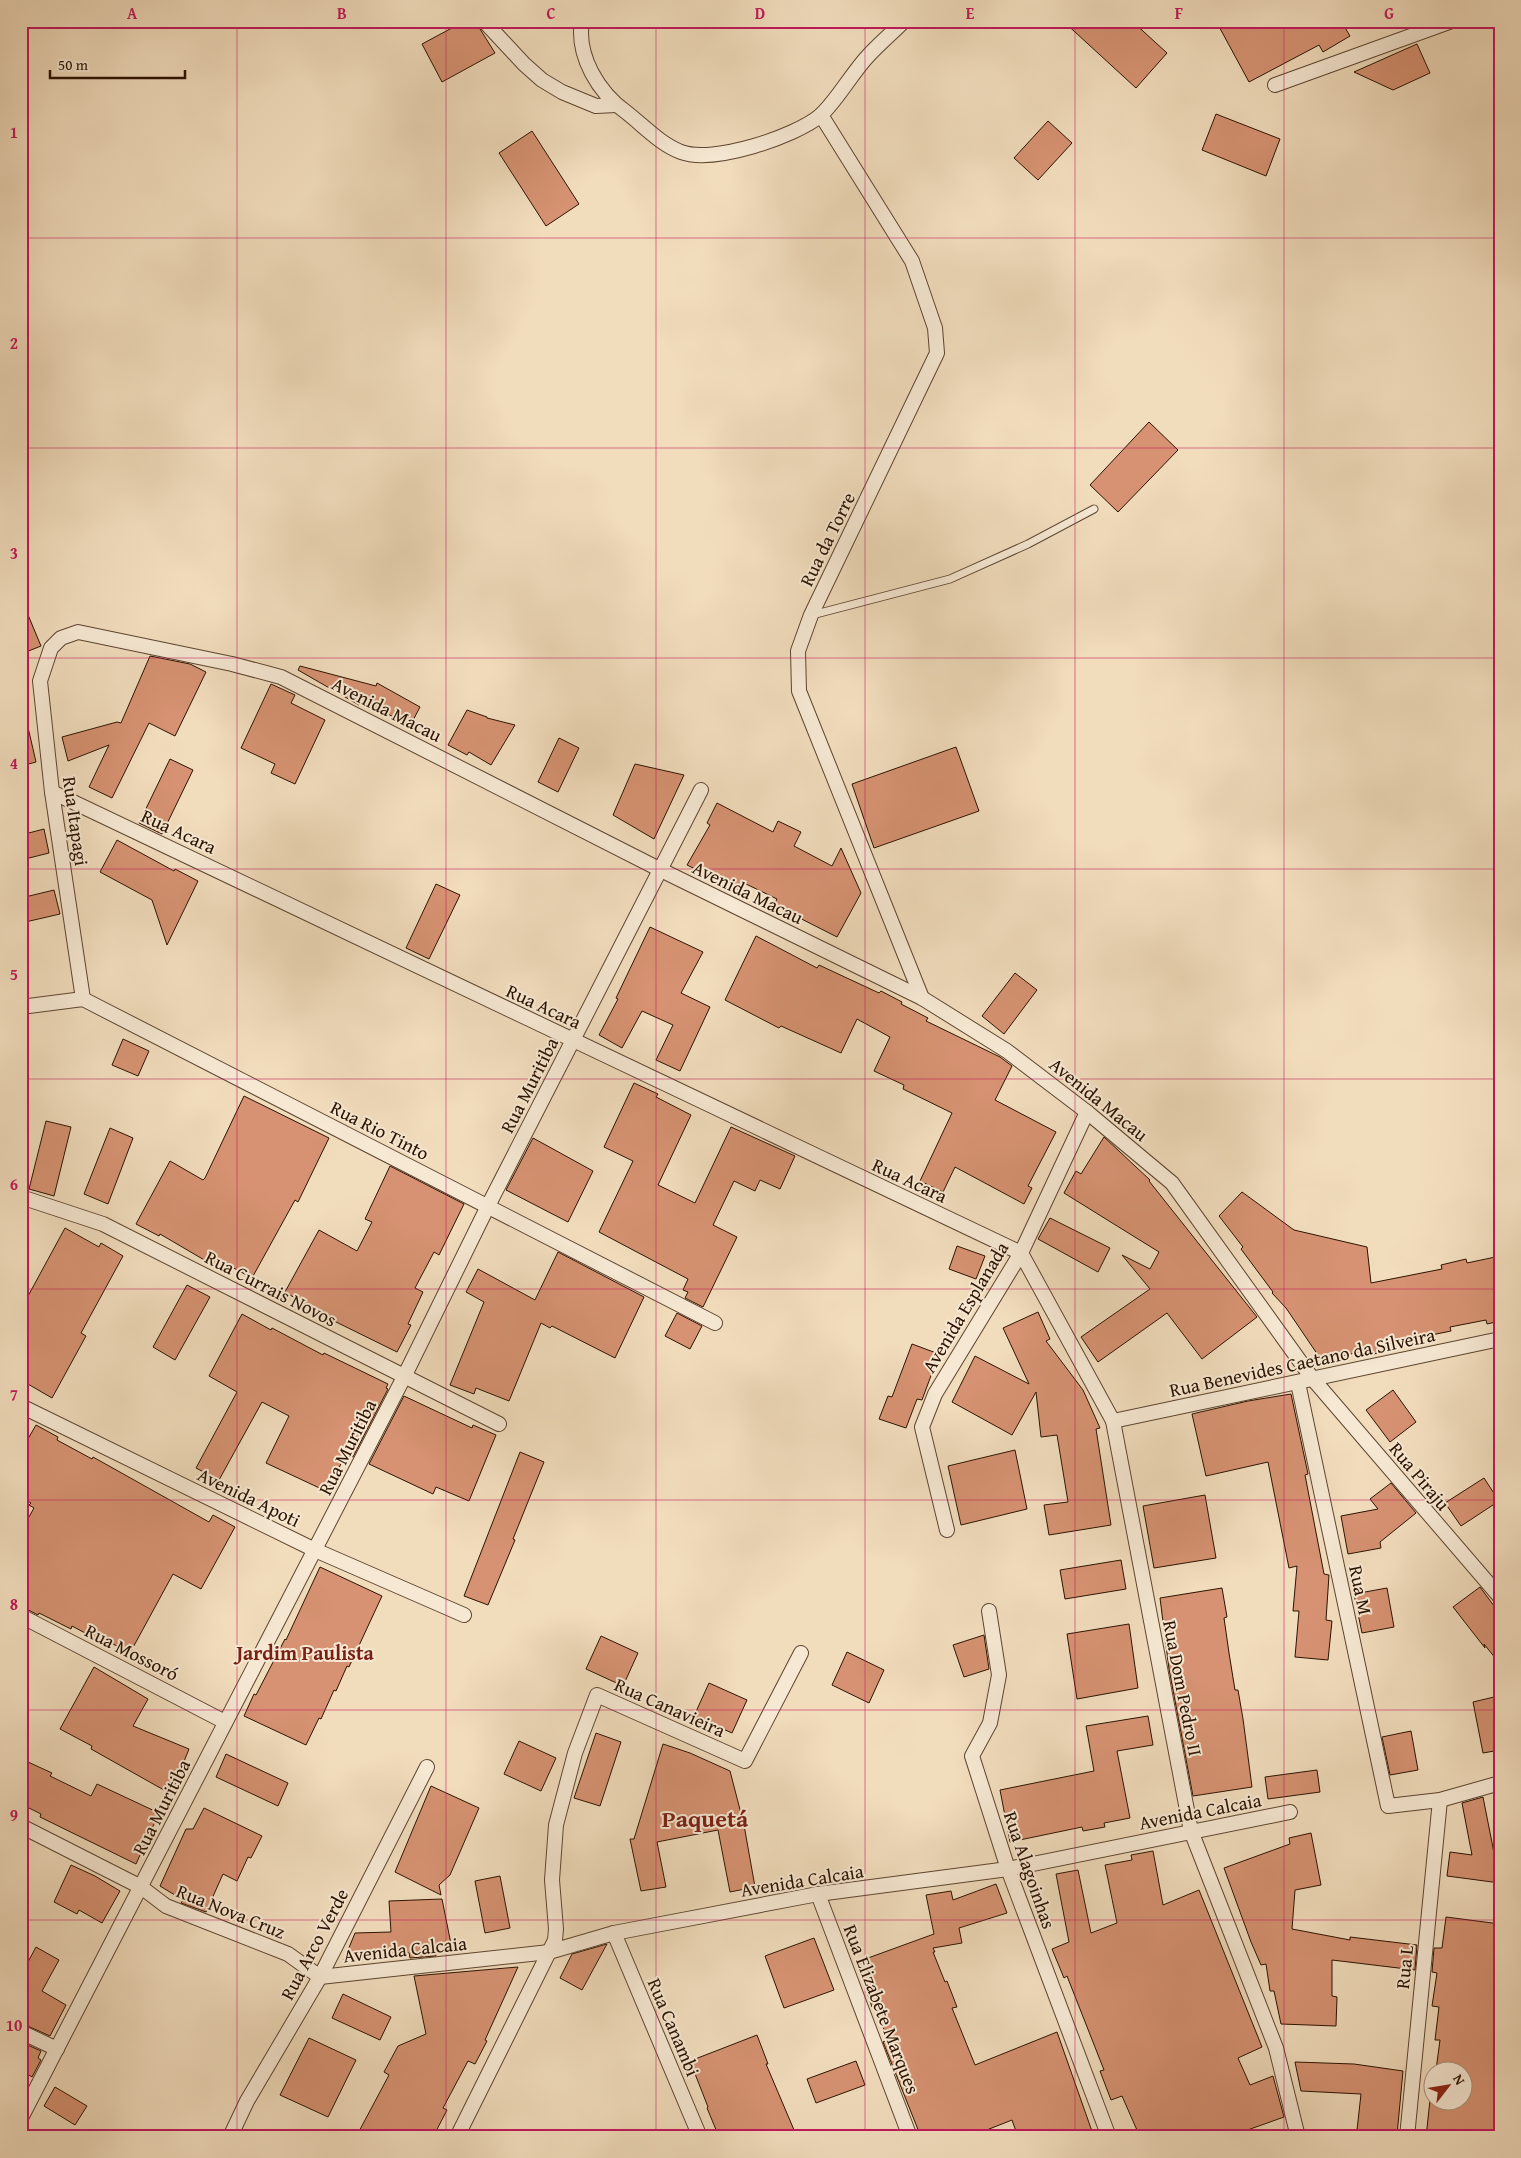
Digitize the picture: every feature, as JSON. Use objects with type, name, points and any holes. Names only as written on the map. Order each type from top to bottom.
[{"type":"street","points":[[484,21],[524,64],[542,80],[562,92],[596,106],[616,105]]},
{"type":"street","points":[[582,21],[580,34],[584,54],[594,77],[616,105],[657,138],[680,152],[694,156],[711,156],[741,150],[800,128],[821,115],[868,56],[904,21]]},
{"type":"street","points":[[1275,85],[1452,21]]},
{"type":"street","name":"Rua da Torre","points":[[821,115],[912,261],[935,328],[937,353],[811,615],[798,651],[799,691],[922,998]]},
{"type":"street","name":"Avenida Macau","points":[[51,648],[60,638],[78,632],[224,662],[281,677],[661,870],[922,998],[1007,1051],[1087,1112],[1172,1183],[1312,1378]]},
{"type":"street","name":"Rua Itapagi","points":[[51,648],[40,681],[52,792],[84,999]]},
{"type":"street","name":"Rua Muritiba","points":[[21,2118],[404,1377],[488,1206],[701,790]]},
{"type":"street","name":"Rua Acara","points":[[52,792],[1021,1253]]},
{"type":"street","points":[[21,1007],[84,999]]},
{"type":"street","name":"Rua Rio Tinto","points":[[84,999],[715,1323]]},
{"type":"street","name":"Avenida Esplanada","points":[[947,1530],[922,1427],[935,1394],[1021,1253],[1087,1112]]},
{"type":"street","name":"Rua Currais Novos","points":[[21,1197],[103,1224],[499,1424]]},
{"type":"street","name":"Rua Dom Pedro II","points":[[1021,1253],[1113,1421],[1191,1831],[1276,2048],[1298,2137]]},
{"type":"street","name":"Rua Benevides Caetano da Silveira","points":[[1113,1421],[1500,1339]]},
{"type":"street","name":"Rua Piraju","points":[[1312,1378],[1500,1598]]},
{"type":"street","name":"Rua M","points":[[1298,1383],[1388,1806],[1440,1800]]},
{"type":"street","name":"Avenida Apoti","points":[[21,1406],[315,1550],[464,1616]]},
{"type":"street","name":"Rua Alagoinhas","points":[[989,1611],[999,1675],[990,1723],[972,1756],[1008,1870],[1109,2137]]},
{"type":"street","name":"Rua Mossoró","points":[[21,1616],[225,1722]]},
{"type":"street","name":"Rua Canavieira","points":[[457,2137],[555,1940],[556,1929],[552,1880],[556,1825],[575,1753],[597,1695],[745,1761],[801,1653]]},
{"type":"street","name":"Rua Arco Verde","points":[[230,2137],[247,2101],[320,1977],[428,1767]]},
{"type":"street","points":[[1440,1800],[1500,1783]]},
{"type":"street","name":"Rua L","points":[[1406,2137],[1440,1800]]},
{"type":"street","name":"Avenida Calcaia","points":[[320,1977],[549,1952],[614,1933],[818,1894],[1008,1870],[1290,1812]]},
{"type":"street","name":"Rua Nova Cruz","points":[[21,1826],[141,1887],[166,1906],[288,1954],[320,1977]]},
{"type":"street","name":"Rua Elizabete Marques","points":[[818,1894],[910,2137]]},
{"type":"street","name":"Rua Canambi","points":[[614,1933],[700,2135]]},
{"type":"street","points":[[21,2032],[57,2049]]},
{"type":"street","points":[[685,2137],[700,2135]]},
{"type":"street","points":[[1271,2137],[1284,2137]]},
{"type":"lane","points":[[811,615],[950,579],[1028,544],[1094,510]]},
{"type":"building","points":[[465,21],[475,21],[495,53],[442,82],[422,44]]},
{"type":"building","points":[[1063,21],[1132,21],[1167,53],[1136,88]]},
{"type":"building","points":[[1216,21],[1341,21],[1350,36],[1323,52],[1319,45],[1249,82]]},
{"type":"building","points":[[1417,44],[1430,73],[1393,90],[1354,72]]},
{"type":"building","points":[[1216,114],[1280,139],[1266,176],[1202,150]]},
{"type":"building","points":[[1048,121],[1072,143],[1038,180],[1014,158]]},
{"type":"building","points":[[532,131],[579,204],[546,226],[499,153]]},
{"type":"building","points":[[1149,422],[1178,450],[1118,512],[1090,485]]},
{"type":"building","points":[[21,598],[41,646],[21,654]]},
{"type":"building","points":[[150,656],[190,664],[206,672],[175,736],[149,723],[112,798],[89,787],[109,745],[68,761],[62,737],[117,722],[121,723]]},
{"type":"building","points":[[300,666],[376,686],[377,683],[420,707],[410,726],[362,700],[359,705],[298,670]]},
{"type":"building","points":[[271,684],[295,695],[291,703],[325,720],[295,784],[271,773],[275,764],[241,748]]},
{"type":"building","points":[[467,710],[487,718],[515,725],[491,765],[469,752],[467,755],[448,745]]},
{"type":"building","points":[[27,723],[36,762],[21,766],[21,724]]},
{"type":"building","points":[[559,738],[579,748],[558,792],[538,782]]},
{"type":"building","points":[[956,747],[979,811],[874,848],[852,784]]},
{"type":"building","points":[[170,759],[193,770],[162,834],[139,823]]},
{"type":"building","points":[[635,764],[684,775],[654,839],[613,815]]},
{"type":"building","points":[[717,803],[773,832],[778,821],[801,832],[794,846],[832,866],[841,848],[861,893],[837,937],[774,905],[777,899],[744,883],[740,891],[687,865],[710,825],[707,823]]},
{"type":"building","points":[[44,829],[49,853],[21,860],[21,835]]},
{"type":"building","points":[[117,840],[174,871],[175,869],[198,881],[167,945],[152,900],[100,872]]},
{"type":"building","points":[[436,884],[460,895],[429,959],[406,948]]},
{"type":"building","points":[[54,890],[60,914],[21,923],[21,898]]},
{"type":"building","points":[[650,927],[703,952],[681,993],[710,1007],[680,1071],[656,1060],[673,1025],[642,1011],[622,1048],[599,1035],[618,999],[616,998]]},
{"type":"building","points":[[756,936],[817,968],[819,965],[879,993],[881,991],[928,1018],[926,1021],[1000,1057],[1012,1066],[995,1100],[1056,1132],[1028,1186],[1032,1188],[1024,1204],[955,1167],[943,1192],[920,1181],[952,1113],[903,1089],[904,1085],[874,1071],[890,1037],[857,1019],[841,1053],[781,1026],[779,1028],[725,1000]]},
{"type":"building","points":[[1015,973],[1037,990],[1004,1034],[982,1016]]},
{"type":"building","points":[[123,1039],[149,1051],[138,1076],[112,1065]]},
{"type":"building","points":[[634,1083],[658,1094],[656,1097],[691,1115],[658,1185],[695,1203],[731,1127],[795,1156],[780,1189],[760,1180],[755,1191],[734,1181],[713,1225],[737,1237],[703,1307],[685,1298],[688,1292],[683,1290],[688,1279],[599,1232],[633,1161],[604,1147]]},
{"type":"building","points":[[244,1096],[329,1138],[298,1202],[295,1200],[252,1278],[221,1261],[218,1268],[160,1234],[159,1236],[136,1224],[170,1161],[203,1180],[205,1178]]},
{"type":"building","points":[[46,1121],[71,1127],[54,1196],[29,1189]]},
{"type":"building","points":[[110,1128],[133,1138],[108,1204],[84,1194]]},
{"type":"building","points":[[1104,1137],[1150,1180],[1257,1317],[1202,1359],[1167,1313],[1098,1362],[1081,1337],[1150,1289],[1122,1255],[1150,1269],[1159,1252],[1064,1193],[1076,1171],[1081,1174]]},
{"type":"building","points":[[533,1138],[593,1171],[568,1222],[506,1190]]},
{"type":"building","points":[[390,1166],[464,1204],[439,1255],[434,1252],[415,1288],[423,1292],[408,1324],[411,1325],[397,1352],[332,1320],[285,1292],[319,1230],[357,1251],[372,1222],[365,1219]]},
{"type":"building","points":[[1242,1192],[1294,1230],[1367,1247],[1371,1283],[1442,1269],[1441,1265],[1466,1259],[1467,1263],[1500,1256],[1500,1321],[1487,1324],[1486,1320],[1450,1327],[1451,1331],[1387,1344],[1388,1351],[1364,1356],[1363,1351],[1322,1361],[1286,1308],[1272,1293],[1241,1249],[1243,1247],[1219,1216]]},
{"type":"building","points":[[1050,1218],[1110,1248],[1098,1272],[1038,1239]]},
{"type":"building","points":[[65,1228],[99,1247],[101,1243],[123,1256],[81,1333],[86,1336],[52,1398],[21,1380],[21,1309]]},
{"type":"building","points":[[957,1246],[985,1256],[976,1279],[949,1269]]},
{"type":"building","points":[[558,1252],[644,1297],[615,1358],[552,1326],[550,1328],[541,1323],[509,1401],[476,1388],[474,1394],[450,1385],[484,1302],[466,1292],[478,1269],[535,1300]]},
{"type":"building","points":[[187,1285],[210,1297],[175,1360],[153,1347]]},
{"type":"building","points":[[1038,1312],[1050,1339],[1046,1341],[1083,1390],[1100,1428],[1096,1429],[1111,1525],[1049,1535],[1044,1505],[1068,1502],[1057,1435],[1041,1437],[1036,1392],[1012,1435],[952,1402],[975,1356],[1029,1384],[1003,1328]]},
{"type":"building","points":[[677,1313],[702,1326],[690,1349],[665,1336]]},
{"type":"building","points":[[242,1314],[323,1355],[324,1353],[388,1384],[386,1388],[388,1389],[353,1457],[347,1454],[344,1457],[328,1492],[266,1463],[289,1416],[262,1402],[219,1480],[196,1468],[237,1392],[209,1376]]},
{"type":"building","points":[[912,1344],[939,1354],[922,1400],[917,1399],[906,1428],[879,1419],[888,1396],[892,1397]]},
{"type":"building","points":[[1393,1390],[1416,1422],[1390,1442],[1366,1410]]},
{"type":"building","points":[[1291,1394],[1308,1474],[1305,1475],[1324,1574],[1329,1575],[1326,1620],[1332,1621],[1328,1660],[1295,1657],[1299,1611],[1293,1611],[1297,1566],[1289,1568],[1268,1462],[1206,1476],[1192,1414],[1248,1401]]},
{"type":"building","points":[[404,1396],[472,1428],[473,1425],[496,1435],[469,1501],[436,1487],[433,1494],[369,1464]]},
{"type":"building","points":[[36,1425],[58,1437],[57,1440],[92,1459],[93,1457],[209,1522],[213,1515],[235,1527],[201,1589],[173,1574],[130,1653],[100,1637],[98,1640],[72,1626],[71,1629],[21,1606],[21,1531],[34,1508],[29,1505],[31,1503],[21,1497],[21,1451]]},
{"type":"building","points":[[1015,1450],[1027,1509],[961,1525],[948,1466]]},
{"type":"building","points":[[520,1452],[544,1462],[488,1605],[464,1596]]},
{"type":"building","points":[[1484,1478],[1499,1501],[1461,1526],[1445,1503]]},
{"type":"building","points":[[1391,1483],[1416,1513],[1380,1542],[1381,1548],[1348,1554],[1341,1516],[1378,1509],[1370,1499]]},
{"type":"building","points":[[1205,1495],[1216,1558],[1154,1568],[1143,1506]]},
{"type":"building","points":[[1121,1560],[1126,1589],[1065,1599],[1060,1570]]},
{"type":"building","points":[[320,1567],[382,1596],[349,1667],[347,1666],[336,1691],[334,1690],[321,1719],[319,1718],[306,1745],[244,1716],[254,1694],[256,1695],[286,1640]]},
{"type":"building","points":[[1480,1587],[1500,1614],[1500,1664],[1453,1607]]},
{"type":"building","points":[[1222,1588],[1227,1617],[1224,1618],[1229,1653],[1235,1690],[1238,1690],[1243,1719],[1252,1787],[1193,1796],[1169,1669],[1160,1598]]},
{"type":"building","points":[[1387,1588],[1394,1627],[1362,1633],[1354,1594]]},
{"type":"building","points":[[1129,1624],[1138,1688],[1077,1699],[1067,1634]]},
{"type":"building","points":[[984,1635],[989,1669],[964,1677],[953,1645]]},
{"type":"building","points":[[601,1636],[638,1653],[623,1686],[586,1669]]},
{"type":"building","points":[[847,1652],[884,1670],[869,1703],[832,1685]]},
{"type":"building","points":[[94,1667],[148,1699],[133,1726],[189,1749],[171,1794],[91,1749],[92,1746],[60,1729]]},
{"type":"building","points":[[709,1683],[747,1700],[732,1733],[694,1716]]},
{"type":"building","points":[[1494,1697],[1500,1724],[1500,1750],[1483,1753],[1473,1702]]},
{"type":"building","points":[[1148,1716],[1153,1745],[1117,1751],[1130,1818],[1104,1823],[1105,1827],[1083,1831],[1082,1827],[1010,1842],[1000,1790],[1094,1771],[1086,1726]]},
{"type":"building","points":[[1411,1731],[1418,1770],[1390,1775],[1382,1737]]},
{"type":"building","points":[[596,1733],[621,1742],[600,1806],[574,1798]]},
{"type":"building","points":[[519,1741],[556,1758],[541,1791],[504,1774]]},
{"type":"building","points":[[663,1744],[690,1753],[730,1771],[744,1825],[755,1887],[730,1892],[718,1830],[657,1842],[666,1887],[641,1891],[630,1839],[634,1839]]},
{"type":"building","points":[[226,1754],[288,1783],[278,1806],[216,1777]]},
{"type":"building","points":[[28,1762],[52,1773],[50,1776],[91,1796],[97,1784],[159,1813],[136,1864],[40,1817],[41,1814],[21,1804],[21,1777]]},
{"type":"building","points":[[1317,1770],[1320,1792],[1268,1799],[1265,1777]]},
{"type":"building","points":[[431,1786],[479,1808],[450,1875],[439,1885],[441,1895],[395,1872]]},
{"type":"building","points":[[1483,1797],[1495,1858],[1500,1858],[1500,1883],[1447,1876],[1450,1852],[1472,1855],[1462,1803]]},
{"type":"building","points":[[204,1808],[262,1836],[251,1858],[248,1857],[237,1881],[223,1874],[206,1912],[181,1903],[183,1900],[160,1886],[186,1829],[193,1829]]},
{"type":"building","points":[[1311,1833],[1321,1885],[1295,1890],[1292,1929],[1350,1940],[1350,1937],[1417,1945],[1415,1970],[1332,1960],[1332,1996],[1337,1997],[1336,2026],[1281,2024],[1274,1991],[1270,1991],[1266,1964],[1261,1965],[1224,1868],[1290,1844],[1289,1838]]},
{"type":"building","points":[[1153,1851],[1163,1905],[1199,1890],[1262,2047],[1238,2058],[1250,2085],[1273,2076],[1284,2117],[1228,2137],[1140,2137],[1122,2096],[1111,2100],[1100,2071],[1104,2070],[1067,1976],[1064,1978],[1052,1949],[1069,1942],[1056,1874],[1078,1870],[1091,1933],[1117,1923],[1105,1865],[1132,1860],[1131,1855]]},
{"type":"building","points":[[71,1865],[95,1876],[120,1891],[102,1923],[79,1910],[77,1914],[54,1902]]},
{"type":"building","points":[[500,1876],[510,1928],[485,1933],[475,1881]]},
{"type":"building","points":[[996,1884],[1007,1913],[959,1928],[962,1943],[933,1948],[945,1982],[947,1981],[957,2007],[952,2008],[975,2065],[1057,2032],[1094,2137],[1018,2137],[1012,2120],[969,2137],[921,2137],[883,2042],[888,2040],[875,2006],[872,2007],[857,1962],[934,1934],[926,1895],[951,1891],[953,1900]]},
{"type":"building","points":[[442,1899],[451,1944],[434,1947],[436,1956],[410,1958],[409,1953],[344,1960],[355,1933],[391,1932],[389,1901]]},
{"type":"building","points":[[1446,1917],[1500,1924],[1498,2137],[1426,2137],[1429,2110],[1474,2110],[1474,2060],[1437,2060],[1440,2040],[1435,2040],[1439,2007],[1432,2006],[1437,1973],[1432,1972],[1434,1948],[1442,1948]]},
{"type":"building","points":[[814,1938],[834,1990],[784,2008],[765,1956]]},
{"type":"building","points":[[607,1944],[582,1990],[560,1978],[572,1954]]},
{"type":"building","points":[[36,1947],[59,1960],[42,1991],[66,2005],[50,2036],[21,2023],[21,1975]]},
{"type":"building","points":[[518,1967],[485,2040],[487,2041],[475,2064],[468,2061],[443,2108],[447,2110],[433,2137],[356,2137],[389,2075],[384,2072],[398,2046],[426,2034],[414,1976]]},
{"type":"building","points":[[343,1994],[391,2017],[380,2040],[332,2018]]},
{"type":"building","points":[[757,2035],[768,2064],[766,2064],[797,2137],[719,2137],[707,2108],[690,2061]]},
{"type":"building","points":[[309,2038],[356,2060],[328,2117],[280,2095]]},
{"type":"building","points":[[21,2042],[41,2051],[38,2058],[41,2060],[32,2077],[21,2070]]},
{"type":"building","points":[[856,2061],[865,2085],[816,2103],[807,2079]]},
{"type":"building","points":[[1295,2062],[1354,2064],[1403,2071],[1397,2135],[1357,2130],[1361,2094],[1301,2091]]},
{"type":"building","points":[[55,2087],[87,2106],[75,2125],[44,2106]]},
{"type":"district","name":"Jardim Paulista","points":[[305,1652]]},
{"type":"district","name":"Paquetá","points":[[705,1818]]}]
